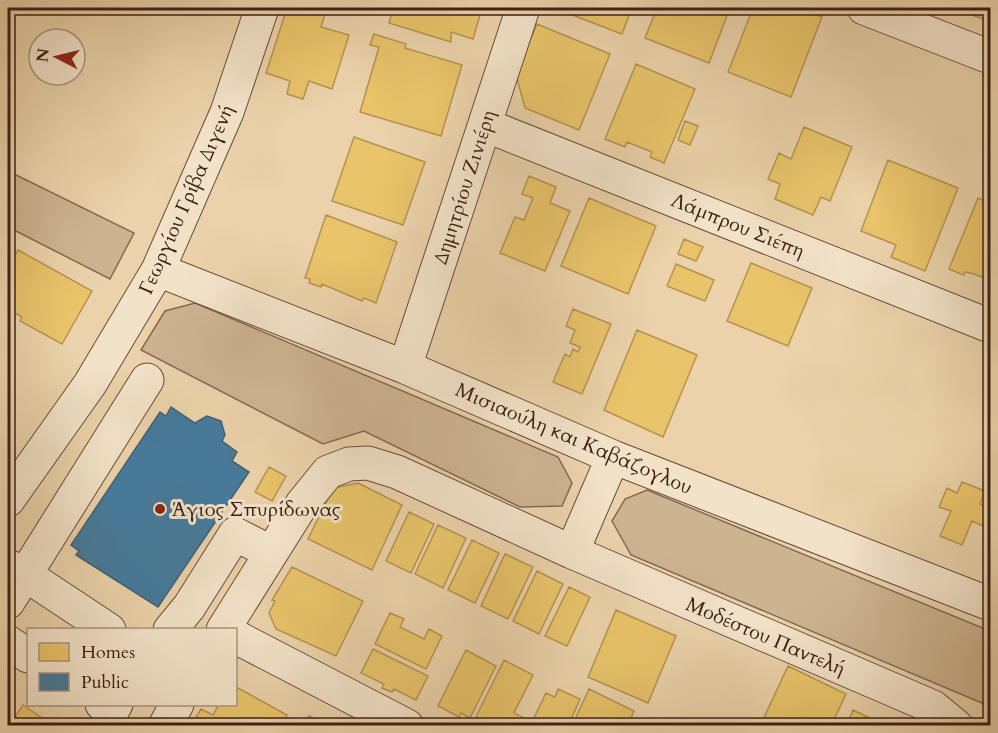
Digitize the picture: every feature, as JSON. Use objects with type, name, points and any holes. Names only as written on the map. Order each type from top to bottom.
[{"type":"street","name":"Γεωργίου Γρίβα Διγενή","points":[[8,500],[90,384],[158,270],[227,111],[262,8]]},
{"type":"street","name":"Δημητρίου Ζινιέρη","points":[[405,367],[523,8]]},
{"type":"street","points":[[864,8],[990,57]]},
{"type":"street","name":"Λάμπρου Σιέπη","points":[[485,125],[990,326]]},
{"type":"street","name":"Μισιαούλη και Καβάζογλου","points":[[158,270],[405,367],[613,457],[990,604]]},
{"type":"street","points":[[8,602],[17,571],[147,380]]},
{"type":"street","points":[[572,552],[613,457]]},
{"type":"street","name":"Μοδέστου Παντελή","points":[[270,552],[302,504],[328,472],[349,464],[368,463],[397,472],[572,552],[933,707],[956,726]]},
{"type":"street","points":[[172,628],[189,608],[235,534],[270,552],[224,628]]},
{"type":"street","points":[[17,571],[106,628]]},
{"type":"street","points":[[237,638],[407,726]]},
{"type":"street","points":[[8,642],[27,655]]},
{"type":"street","points":[[104,706],[112,711],[115,706]]},
{"type":"street","points":[[165,726],[176,706]]},
{"type":"shaded area","points":[[8,171],[134,233],[110,279],[8,227]]},
{"type":"shaded area","points":[[195,303],[558,457],[572,483],[562,506],[520,507],[364,431],[323,444],[141,350],[165,311]]},
{"type":"shaded area","points":[[647,490],[990,631],[990,717],[982,703],[631,555],[612,521],[625,499]]},
{"type":"building: Homes","points":[[287,8],[306,8],[325,14],[321,27],[349,35],[332,89],[309,81],[303,99],[287,94],[290,81],[266,73]]},
{"type":"building: Homes","points":[[393,8],[482,8],[473,39],[451,32],[451,42],[389,23]]},
{"type":"building: Homes","points":[[554,8],[632,8],[622,34]]},
{"type":"building: Homes","points":[[657,8],[730,8],[709,63],[645,38]]},
{"type":"building: Homes","points":[[753,8],[797,8],[822,17],[791,97],[728,72]]},
{"type":"building: Homes","points":[[952,8],[990,8],[986,20]]},
{"type":"building: Homes","points":[[537,24],[610,54],[579,130],[525,108],[516,75]]},
{"type":"building: Homes","points":[[374,34],[406,44],[405,48],[462,65],[441,136],[360,112],[379,47],[370,45]]},
{"type":"building: Homes","points":[[636,64],[695,89],[664,163],[650,157],[652,152],[627,142],[625,147],[605,139]]},
{"type":"building: Homes","points":[[685,121],[698,126],[690,145],[678,140]]},
{"type":"building: Homes","points":[[804,127],[852,147],[830,201],[821,197],[813,215],[775,199],[780,184],[768,179],[779,153],[791,159]]},
{"type":"building: Homes","points":[[354,137],[425,162],[403,225],[332,201]]},
{"type":"building: Homes","points":[[888,160],[958,188],[925,271],[891,257],[896,245],[861,231]]},
{"type":"building: Homes","points":[[529,176],[556,187],[550,203],[570,211],[545,271],[500,253],[515,217],[524,220],[533,198],[522,194]]},
{"type":"building: Homes","points":[[589,198],[656,226],[628,294],[561,266]]},
{"type":"building: Homes","points":[[978,198],[990,203],[990,285],[985,283],[987,279],[965,272],[964,275],[949,269]]},
{"type":"building: Homes","points":[[326,215],[397,242],[376,303],[364,298],[362,301],[322,284],[321,287],[309,283],[310,279],[305,278]]},
{"type":"building: Homes","points":[[684,239],[703,247],[696,261],[678,254]]},
{"type":"building: Homes","points":[[18,250],[92,291],[62,344],[20,321],[22,317],[8,309],[10,288],[8,270]]},
{"type":"building: Homes","points":[[751,263],[812,288],[788,346],[727,321]]},
{"type":"building: Homes","points":[[676,264],[714,280],[705,301],[667,286]]},
{"type":"building: Homes","points":[[573,309],[611,324],[582,394],[553,382],[565,354],[570,357],[573,349],[578,352],[580,347],[570,343],[575,330],[566,326]]},
{"type":"building: Homes","points":[[637,330],[697,355],[663,437],[604,410]]},
{"type":"building: Homes","points":[[269,467],[286,476],[272,501],[255,492]]},
{"type":"building: Homes","points":[[962,482],[985,491],[980,504],[990,508],[983,526],[972,521],[962,545],[940,536],[951,511],[939,507],[947,488],[957,493]]},
{"type":"building: Homes","points":[[358,483],[402,505],[372,570],[308,539],[333,488]]},
{"type":"building: Homes","points":[[409,512],[434,524],[411,573],[386,561]]},
{"type":"building: Homes","points":[[438,525],[466,538],[443,588],[415,574]]},
{"type":"building: Homes","points":[[472,540],[499,553],[475,603],[448,590]]},
{"type":"building: Homes","points":[[505,554],[533,567],[508,619],[481,606]]},
{"type":"building: Homes","points":[[292,567],[363,601],[336,656],[276,629],[269,613],[275,601],[272,600]]},
{"type":"building: Homes","points":[[537,571],[563,584],[539,634],[513,621]]},
{"type":"building: Homes","points":[[569,587],[590,597],[567,646],[545,636]]},
{"type":"building: Homes","points":[[616,610],[676,636],[648,703],[588,677]]},
{"type":"building: Homes","points":[[390,613],[404,619],[400,627],[424,639],[429,629],[442,636],[426,669],[375,644]]},
{"type":"building: Homes","points":[[373,649],[428,676],[416,700],[394,689],[392,692],[382,688],[384,684],[361,673]]},
{"type":"building: Homes","points":[[466,650],[496,666],[470,718],[461,713],[459,717],[438,706]]},
{"type":"building: Homes","points":[[504,660],[533,675],[514,713],[526,719],[522,726],[479,726],[480,721],[475,719]]},
{"type":"building: Homes","points":[[788,666],[846,694],[831,726],[760,726]]},
{"type":"building: Homes","points":[[237,688],[287,715],[281,726],[191,726],[201,709],[213,715],[218,706],[237,706]]},
{"type":"building: Homes","points":[[558,689],[580,699],[568,726],[530,726],[546,693],[555,697]]},
{"type":"building: Homes","points":[[589,689],[634,711],[627,726],[572,726]]},
{"type":"building: Homes","points":[[23,705],[54,726],[9,726]]},
{"type":"building: Homes","points":[[853,710],[887,726],[846,726]]},
{"type":"building: Homes","points":[[309,716],[327,726],[304,726]]},
{"type":"building: Public","name":"Άγιος Σπυρίδωνας","points":[[171,407],[195,423],[207,416],[221,421],[225,435],[222,441],[237,452],[232,461],[249,472],[158,607],[76,555],[79,551],[71,545],[160,412],[166,416]]},
{"type":"place","name":"Άγιος Σπυρίδωνας","points":[[160,509]]}]
